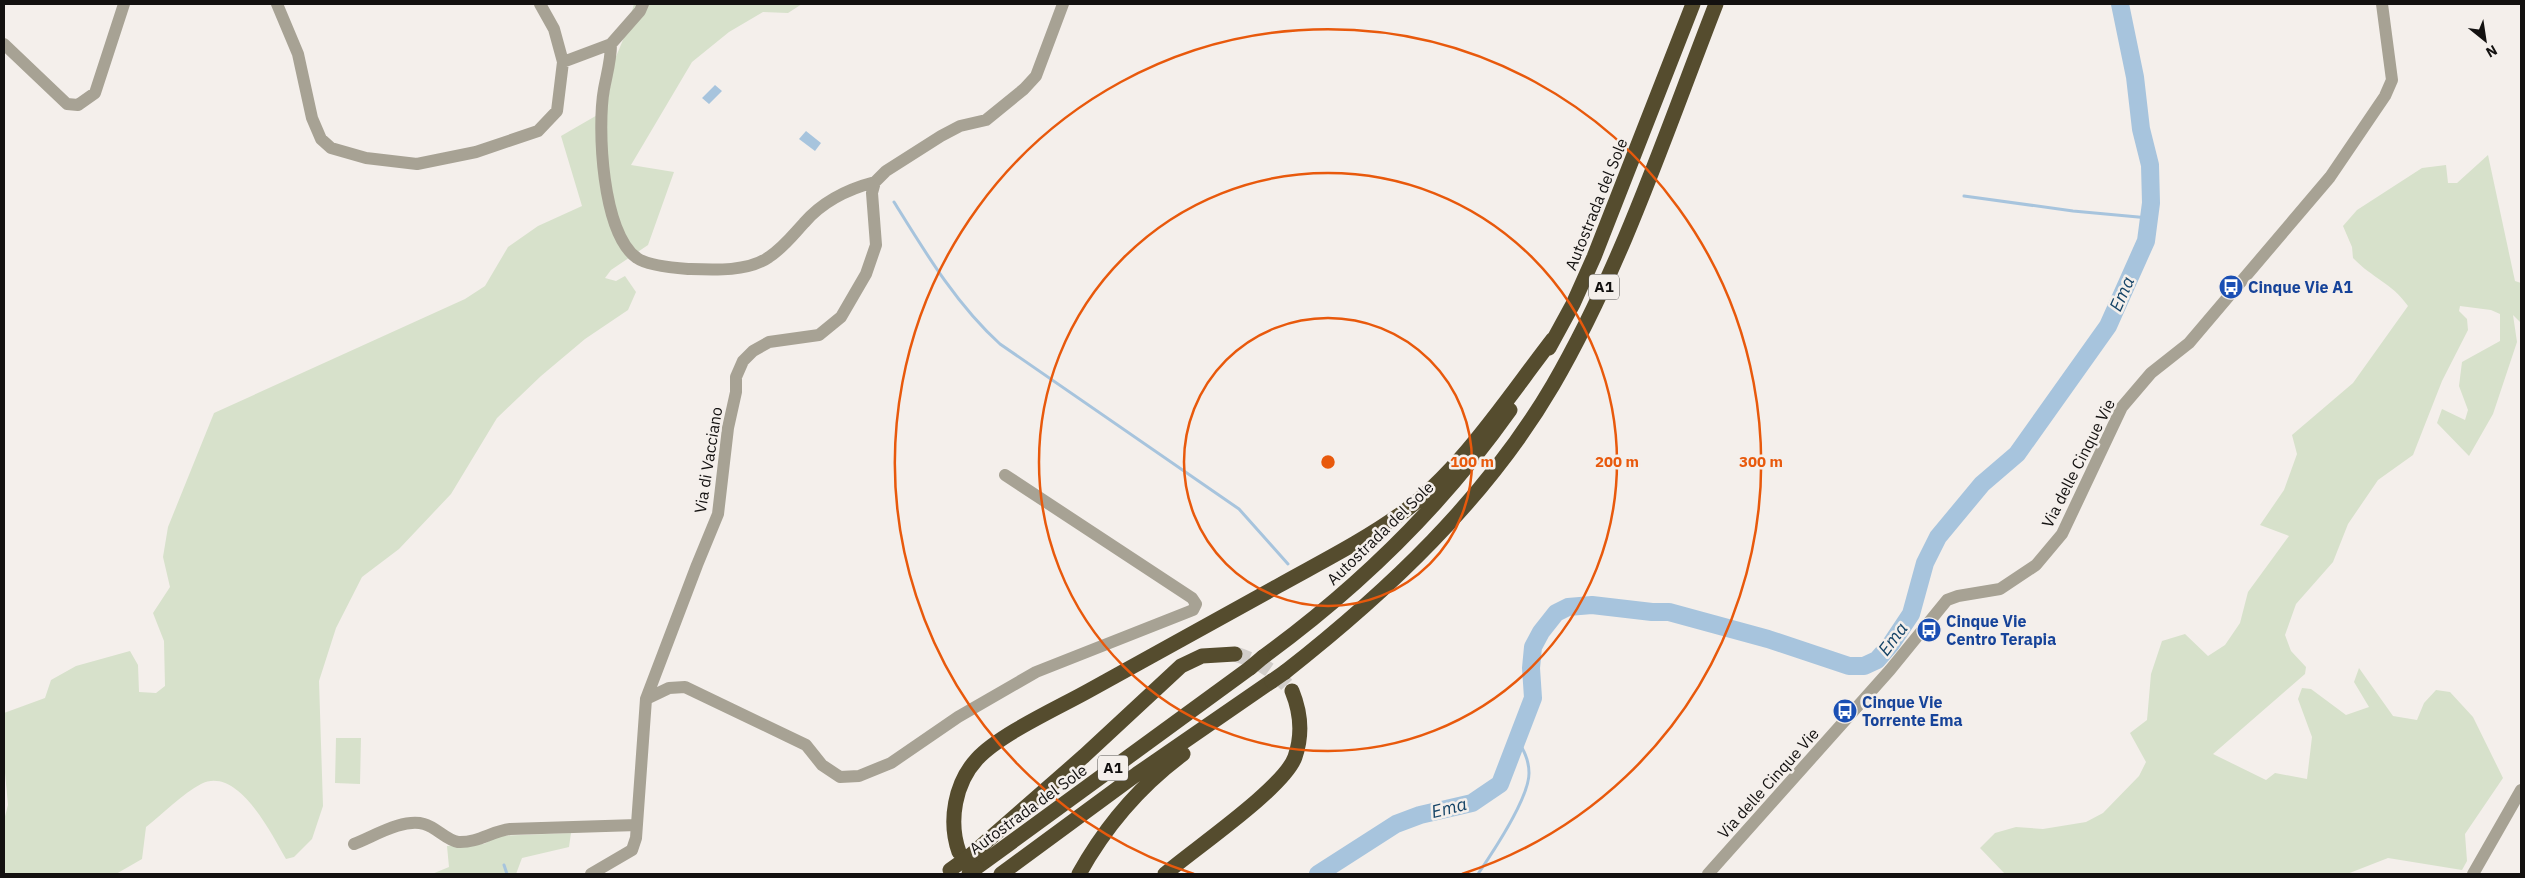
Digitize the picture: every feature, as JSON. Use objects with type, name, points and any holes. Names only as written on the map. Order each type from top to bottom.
[{"type":"highway","name":"Autostrada del Sole","points":[[969,862],[1250,668],[1303,628],[1369,571],[1444,495],[1473,461],[1526,387],[1573,304],[1594,257],[1693,4]]},
{"type":"highway","name":"A1","points":[[1001,874],[1137,774],[1278,676],[1332,635],[1435,538],[1490,474],[1552,387],[1592,311],[1614,264],[1716,4]]},
{"type":"highway","points":[[969,862],[954,822],[957,798],[967,773],[982,754],[1037,719],[1348,547],[1400,515],[1429,490],[1454,464],[1553,339]]},
{"type":"highway","points":[[947,872],[969,862],[1174,671],[1202,656],[1235,654]]},
{"type":"highway","points":[[1079,874],[1108,828],[1145,785],[1256,699],[1278,676]]},
{"type":"highway","points":[[1165,874],[1281,780],[1294,759],[1300,738],[1301,720],[1292,690]]},
{"type":"street","points":[[4,44],[67,104],[78,105],[96,92],[124,4]]},
{"type":"street","points":[[277,4],[298,54],[312,118],[321,139],[331,148],[366,158],[417,164],[476,152],[538,132],[556,111],[563,62],[554,29],[540,4]]},
{"type":"street","points":[[563,62],[611,44],[643,4]]},
{"type":"street","points":[[611,44],[611,62],[604,89],[602,118],[608,202],[622,241],[637,259],[668,268],[713,270],[744,266],[768,258],[792,237],[805,221],[834,197],[875,182],[886,171],[960,126],[986,120],[1024,89],[1036,76],[1063,4]]},
{"type":"street","name":"Via delle Cinque Vie","points":[[1708,874],[1890,670],[1946,600],[1958,596],[1992,592],[2016,581],[2036,565],[2062,534],[2122,407],[2151,373],[2189,343],[2330,178],[2385,96],[2392,80],[2382,4]]},
{"type":"street","name":"Via di Vacciano","points":[[591,874],[632,850],[637,825],[646,699],[696,565],[718,514],[728,428],[736,392],[736,377],[743,361],[753,351],[769,342],[819,335],[841,316],[866,274],[876,245],[872,193],[875,182]]},
{"type":"street","points":[[646,699],[669,688],[684,687],[806,745],[822,766],[840,777],[859,776],[892,763],[958,717],[1036,672],[1193,610],[1196,604],[1192,598],[1005,475]]},
{"type":"street","points":[[2473,874],[2521,790]]},
{"type":"street","points":[[354,844],[412,823],[424,824],[456,842],[476,841],[497,830],[637,825]]},
{"type":"green space","points":[[634,4],[802,4],[788,13],[763,12],[729,32],[692,62],[631,165],[674,172],[648,245],[611,270],[605,278],[616,281],[625,276],[636,292],[628,310],[585,339],[541,376],[497,418],[451,494],[399,549],[362,577],[336,628],[319,681],[323,806],[312,839],[294,857],[286,859],[252,805],[228,784],[215,781],[201,784],[194,788],[146,827],[142,859],[116,874],[4,874],[4,820],[8,805],[4,762],[4,713],[45,698],[51,680],[76,666],[130,651],[138,665],[139,692],[156,693],[165,686],[164,641],[153,613],[170,587],[163,557],[168,527],[214,413],[465,299],[485,286],[508,247],[538,226],[582,206],[561,136],[606,110],[615,59],[625,35]]},
{"type":"green space","points":[[2488,155],[2515,281],[2521,283],[2521,323],[2513,315],[2517,342],[2493,414],[2469,456],[2437,423],[2442,409],[2465,420],[2468,410],[2459,386],[2462,362],[2500,341],[2500,314],[2491,310],[2460,306],[2459,311],[2467,319],[2468,330],[2442,381],[2413,455],[2378,480],[2348,524],[2333,562],[2296,604],[2285,635],[2291,651],[2306,667],[2305,674],[2213,754],[2266,780],[2275,773],[2307,779],[2312,737],[2298,699],[2302,688],[2311,689],[2346,715],[2369,707],[2354,682],[2359,668],[2393,716],[2417,720],[2424,703],[2436,690],[2450,692],[2473,717],[2503,778],[2465,834],[2467,861],[2462,870],[2388,858],[2347,874],[2005,874],[1980,848],[1995,833],[2016,827],[2043,829],[2086,822],[2103,813],[2139,776],[2146,762],[2130,733],[2147,720],[2151,674],[2162,641],[2185,634],[2208,656],[2225,645],[2240,623],[2248,592],[2289,536],[2260,525],[2284,490],[2297,454],[2292,435],[2353,383],[2408,306],[2389,286],[2367,271],[2353,258],[2352,247],[2343,226],[2357,210],[2422,168],[2446,165],[2448,183],[2457,183]]},
{"type":"green space","points":[[336,738],[361,738],[360,784],[335,783]]},
{"type":"green space","points":[[571,833],[569,847],[522,858],[516,874],[432,874],[449,867],[447,846],[484,844],[498,836]]},
{"type":"water","points":[[715,85],[722,91],[709,104],[702,98]]},
{"type":"water","points":[[806,131],[821,143],[815,151],[799,139]]},
{"type":"waterway","name":"Ema","points":[[1318,874],[1396,824],[1420,815],[1472,803],[1500,784],[1533,698],[1531,668],[1533,647],[1541,632],[1556,613],[1568,607],[1592,605],[1652,612],[1669,612],[1768,639],[1849,666],[1864,666],[1877,660],[1891,644],[1911,614],[1925,563],[1938,537],[1982,484],[2017,454],[2108,326],[2146,241],[2151,203],[2150,165],[2141,129],[2135,77],[2120,4]]},
{"type":"waterway","points":[[1964,196],[2073,211],[2149,218]]},
{"type":"waterway","points":[[894,202],[955,295],[1000,344],[1239,509],[1288,564]]},
{"type":"waterway","points":[[1478,874],[1509,825],[1527,784],[1528,763],[1516,737]]},
{"type":"waterway","points":[[504,865],[507,874]]},
{"type":"tunnel","points":[[1235,654],[1252,660],[1266,668],[1280,678],[1292,691]]},
{"type":"place","name":"Cinque Vie A1","points":[[2231,287]]},
{"type":"place","name":"Cinque Vie Centro Terapia","points":[[1929,630]]},
{"type":"place","name":"Cinque Vie Torrente Ema","points":[[1845,711]]}]
